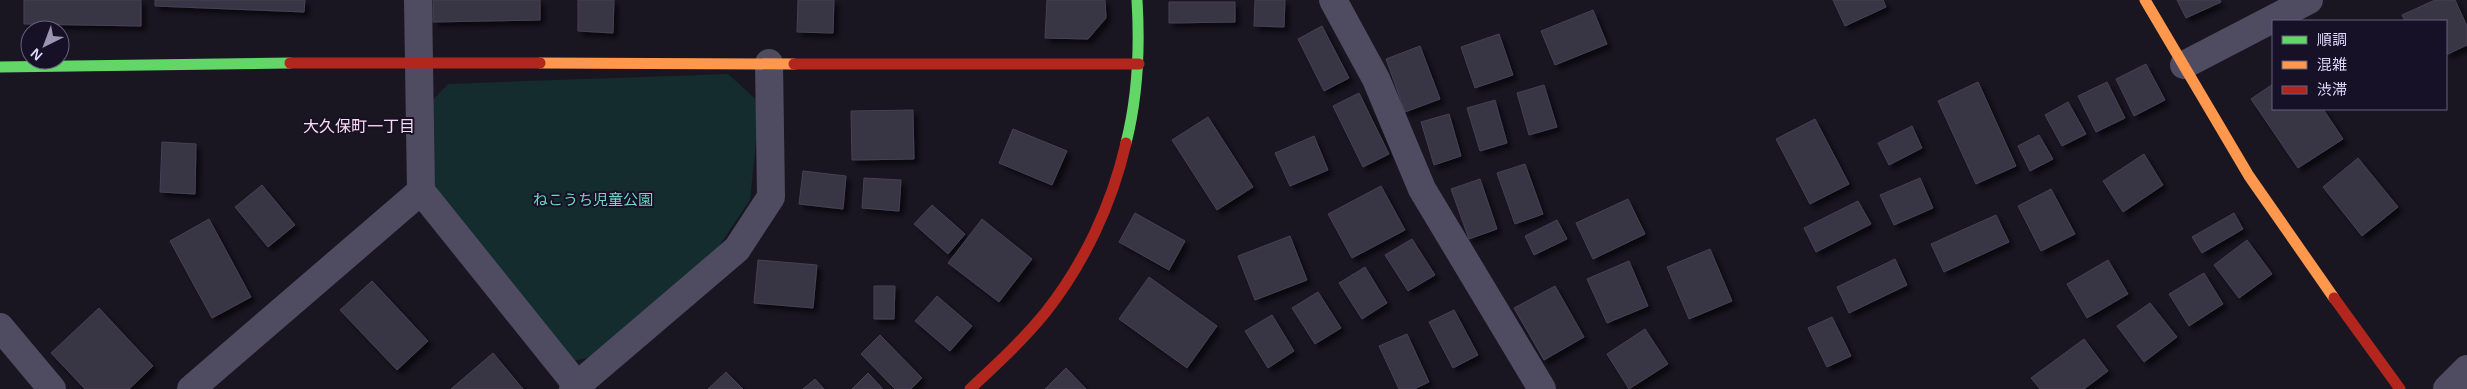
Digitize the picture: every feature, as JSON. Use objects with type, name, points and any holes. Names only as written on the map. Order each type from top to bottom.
[{"type":"street","points":[[418,0],[421,192],[577,388],[737,248],[771,197],[769,63]]},
{"type":"street","points":[[970,389],[1017,344],[1053,302],[1086,253],[1110,201],[1128,140],[1138,64],[1137,0]]},
{"type":"street","points":[[1333,0],[1376,79],[1422,188],[1542,389]]},
{"type":"street","points":[[2145,0],[2249,176],[2315,272],[2400,389]]},
{"type":"street","points":[[2184,65],[2309,0]]},
{"type":"street","points":[[0,67],[418,63],[1138,64]]},
{"type":"street","points":[[192,389],[421,192]]},
{"type":"street","points":[[0,327],[52,389]]},
{"type":"street","points":[[2447,389],[2467,369]]},
{"type":"green space","name":"ねこうち児童公園","points":[[728,74],[760,103],[750,200],[717,249],[592,357],[573,361],[434,193],[432,101],[448,84]]},
{"type":"building","points":[[24,0],[141,0],[141,26],[70,25],[70,20],[24,20]]},
{"type":"building","points":[[155,0],[305,0],[304,12],[155,6]]},
{"type":"building","points":[[433,0],[540,0],[540,20],[433,22]]},
{"type":"building","points":[[578,0],[614,0],[613,33],[578,31]]},
{"type":"building","points":[[798,0],[834,0],[833,33],[797,32]]},
{"type":"building","points":[[1047,0],[1105,0],[1106,18],[1088,39],[1045,38]]},
{"type":"building","points":[[1255,0],[1285,0],[1284,27],[1254,26]]},
{"type":"building","points":[[1833,0],[1883,0],[1886,7],[1845,26]]},
{"type":"building","points":[[2177,0],[2220,0],[2221,2],[2186,18]]},
{"type":"building","points":[[2435,0],[2455,0],[2467,26],[2467,45],[2447,55],[2447,20],[2404,20],[2402,15]]},
{"type":"building","points":[[1169,2],[1235,2],[1235,22],[1169,23]]},
{"type":"building","points":[[1593,10],[1607,44],[1555,65],[1541,31]]},
{"type":"building","points":[[1322,26],[1349,78],[1324,91],[1298,39]]},
{"type":"building","points":[[1499,34],[1513,75],[1475,88],[1461,47]]},
{"type":"building","points":[[1420,46],[1440,99],[1405,112],[1386,59]]},
{"type":"building","points":[[2146,64],[2165,100],[2134,116],[2116,79]]},
{"type":"building","points":[[1978,82],[2016,166],[1976,184],[1938,101]]},
{"type":"building","points":[[2107,82],[2125,118],[2096,132],[2078,96]]},
{"type":"building","points":[[1544,85],[1557,127],[1529,135],[1517,93]]},
{"type":"building","points":[[2272,85],[2272,110],[2324,110],[2343,139],[2298,168],[2251,99]]},
{"type":"building","points":[[1359,93],[1389,154],[1363,167],[1333,106]]},
{"type":"building","points":[[1495,100],[1507,143],[1480,151],[1467,108]]},
{"type":"building","points":[[2068,102],[2086,134],[2062,146],[2045,115]]},
{"type":"building","points":[[913,110],[914,159],[852,160],[851,111]]},
{"type":"building","points":[[1449,114],[1461,156],[1434,165],[1421,122]]},
{"type":"building","points":[[1208,117],[1253,187],[1217,210],[1172,140]]},
{"type":"building","points":[[1815,119],[1849,184],[1810,204],[1776,139]]},
{"type":"building","points":[[1912,126],[1922,148],[1889,165],[1878,143]]},
{"type":"building","points":[[1013,129],[1067,151],[1052,185],[999,163]]},
{"type":"building","points":[[2039,135],[2053,159],[2030,171],[2018,146]]},
{"type":"building","points":[[1314,136],[1328,170],[1290,186],[1275,153]]},
{"type":"building","points":[[162,142],[196,144],[195,194],[160,192]]},
{"type":"building","points":[[2144,154],[2163,185],[2123,212],[2103,181]]},
{"type":"building","points":[[2358,158],[2398,207],[2362,236],[2323,187]]},
{"type":"building","points":[[1525,164],[1543,214],[1515,224],[1497,173]]},
{"type":"building","points":[[803,171],[846,176],[843,209],[799,204]]},
{"type":"building","points":[[864,178],[901,180],[899,211],[862,208]]},
{"type":"building","points":[[1920,178],[1933,208],[1894,225],[1880,195]]},
{"type":"building","points":[[1480,179],[1497,229],[1469,239],[1451,189]]},
{"type":"building","points":[[262,185],[295,225],[268,247],[235,207]]},
{"type":"building","points":[[1381,186],[1405,230],[1352,258],[1328,214]]},
{"type":"building","points":[[2051,189],[2075,234],[2041,251],[2018,206]]},
{"type":"building","points":[[1628,199],[1645,234],[1593,259],[1576,223]]},
{"type":"building","points":[[1858,201],[1871,224],[1816,252],[1804,228]]},
{"type":"building","points":[[932,205],[965,234],[948,254],[914,224]]},
{"type":"building","points":[[1135,213],[1185,241],[1169,270],[1119,242]]},
{"type":"building","points":[[2234,213],[2243,229],[2202,253],[2192,237]]},
{"type":"building","points":[[1996,215],[2009,242],[1944,272],[1931,244]]},
{"type":"building","points":[[209,219],[251,297],[212,318],[170,241]]},
{"type":"building","points":[[982,219],[1032,259],[999,302],[948,263]]},
{"type":"building","points":[[1557,220],[1567,239],[1534,255],[1525,236]]},
{"type":"building","points":[[1290,236],[1307,280],[1255,300],[1238,256]]},
{"type":"building","points":[[1412,239],[1435,275],[1408,291],[1385,255]]},
{"type":"building","points":[[2247,240],[2272,274],[2239,298],[2214,265]]},
{"type":"building","points":[[1710,249],[1732,301],[1689,319],[1667,267]]},
{"type":"building","points":[[1895,259],[1907,285],[1849,313],[1837,287]]},
{"type":"building","points":[[758,260],[817,265],[813,308],[754,303]]},
{"type":"building","points":[[2108,260],[2128,294],[2087,318],[2067,284]]},
{"type":"building","points":[[1629,261],[1648,306],[1607,323],[1587,279]]},
{"type":"building","points":[[1365,267],[1387,303],[1362,319],[1339,283]]},
{"type":"building","points":[[2204,273],[2223,304],[2189,326],[2169,294]]},
{"type":"building","points":[[1149,277],[1217,326],[1187,368],[1119,319]]},
{"type":"building","points":[[372,281],[428,341],[397,370],[340,310]]},
{"type":"building","points":[[874,286],[895,286],[894,319],[874,319]]},
{"type":"building","points":[[1555,286],[1584,337],[1544,360],[1514,308]]},
{"type":"building","points":[[1318,292],[1341,328],[1315,344],[1292,308]]},
{"type":"building","points":[[937,296],[972,326],[950,351],[915,321]]},
{"type":"building","points":[[2150,303],[2177,337],[2144,362],[2117,326]]},
{"type":"building","points":[[99,308],[153,366],[129,389],[85,389],[51,353]]},
{"type":"building","points":[[1454,310],[1478,355],[1453,368],[1429,322]]},
{"type":"building","points":[[1272,315],[1294,351],[1268,368],[1245,331]]},
{"type":"building","points":[[1832,317],[1851,356],[1827,367],[1808,328]]},
{"type":"building","points":[[1645,329],[1668,364],[1629,389],[1607,354]]},
{"type":"building","points":[[1407,334],[1429,382],[1414,389],[1399,389],[1379,346]]},
{"type":"building","points":[[880,335],[922,378],[911,389],[895,389],[861,354]]},
{"type":"building","points":[[2084,339],[2108,371],[2084,389],[2040,389],[2031,378]]},
{"type":"building","points":[[493,353],[523,389],[451,389]]},
{"type":"building","points":[[1066,368],[1086,389],[1045,389]]},
{"type":"building","points":[[726,372],[743,389],[708,389]]},
{"type":"building","points":[[868,373],[883,389],[852,389]]},
{"type":"building","points":[[815,379],[824,389],[803,389]]},
{"type":"traffic: fast","points":[[1126,143],[1136,90],[1137,0]]},
{"type":"traffic: fast","points":[[0,67],[290,63]]},
{"type":"traffic: slow","points":[[2145,0],[2249,176],[2334,298]]},
{"type":"traffic: slow","points":[[540,63],[794,64]]},
{"type":"traffic: jam","points":[[290,63],[540,63]]},
{"type":"traffic: jam","points":[[794,64],[1139,64]]},
{"type":"traffic: jam","points":[[970,389],[1009,352],[1045,313],[1072,274],[1105,211],[1126,143]]},
{"type":"traffic: jam","points":[[2334,298],[2400,389]]},
{"type":"district","name":"大久保町一丁目","points":[[359,126]]}]
